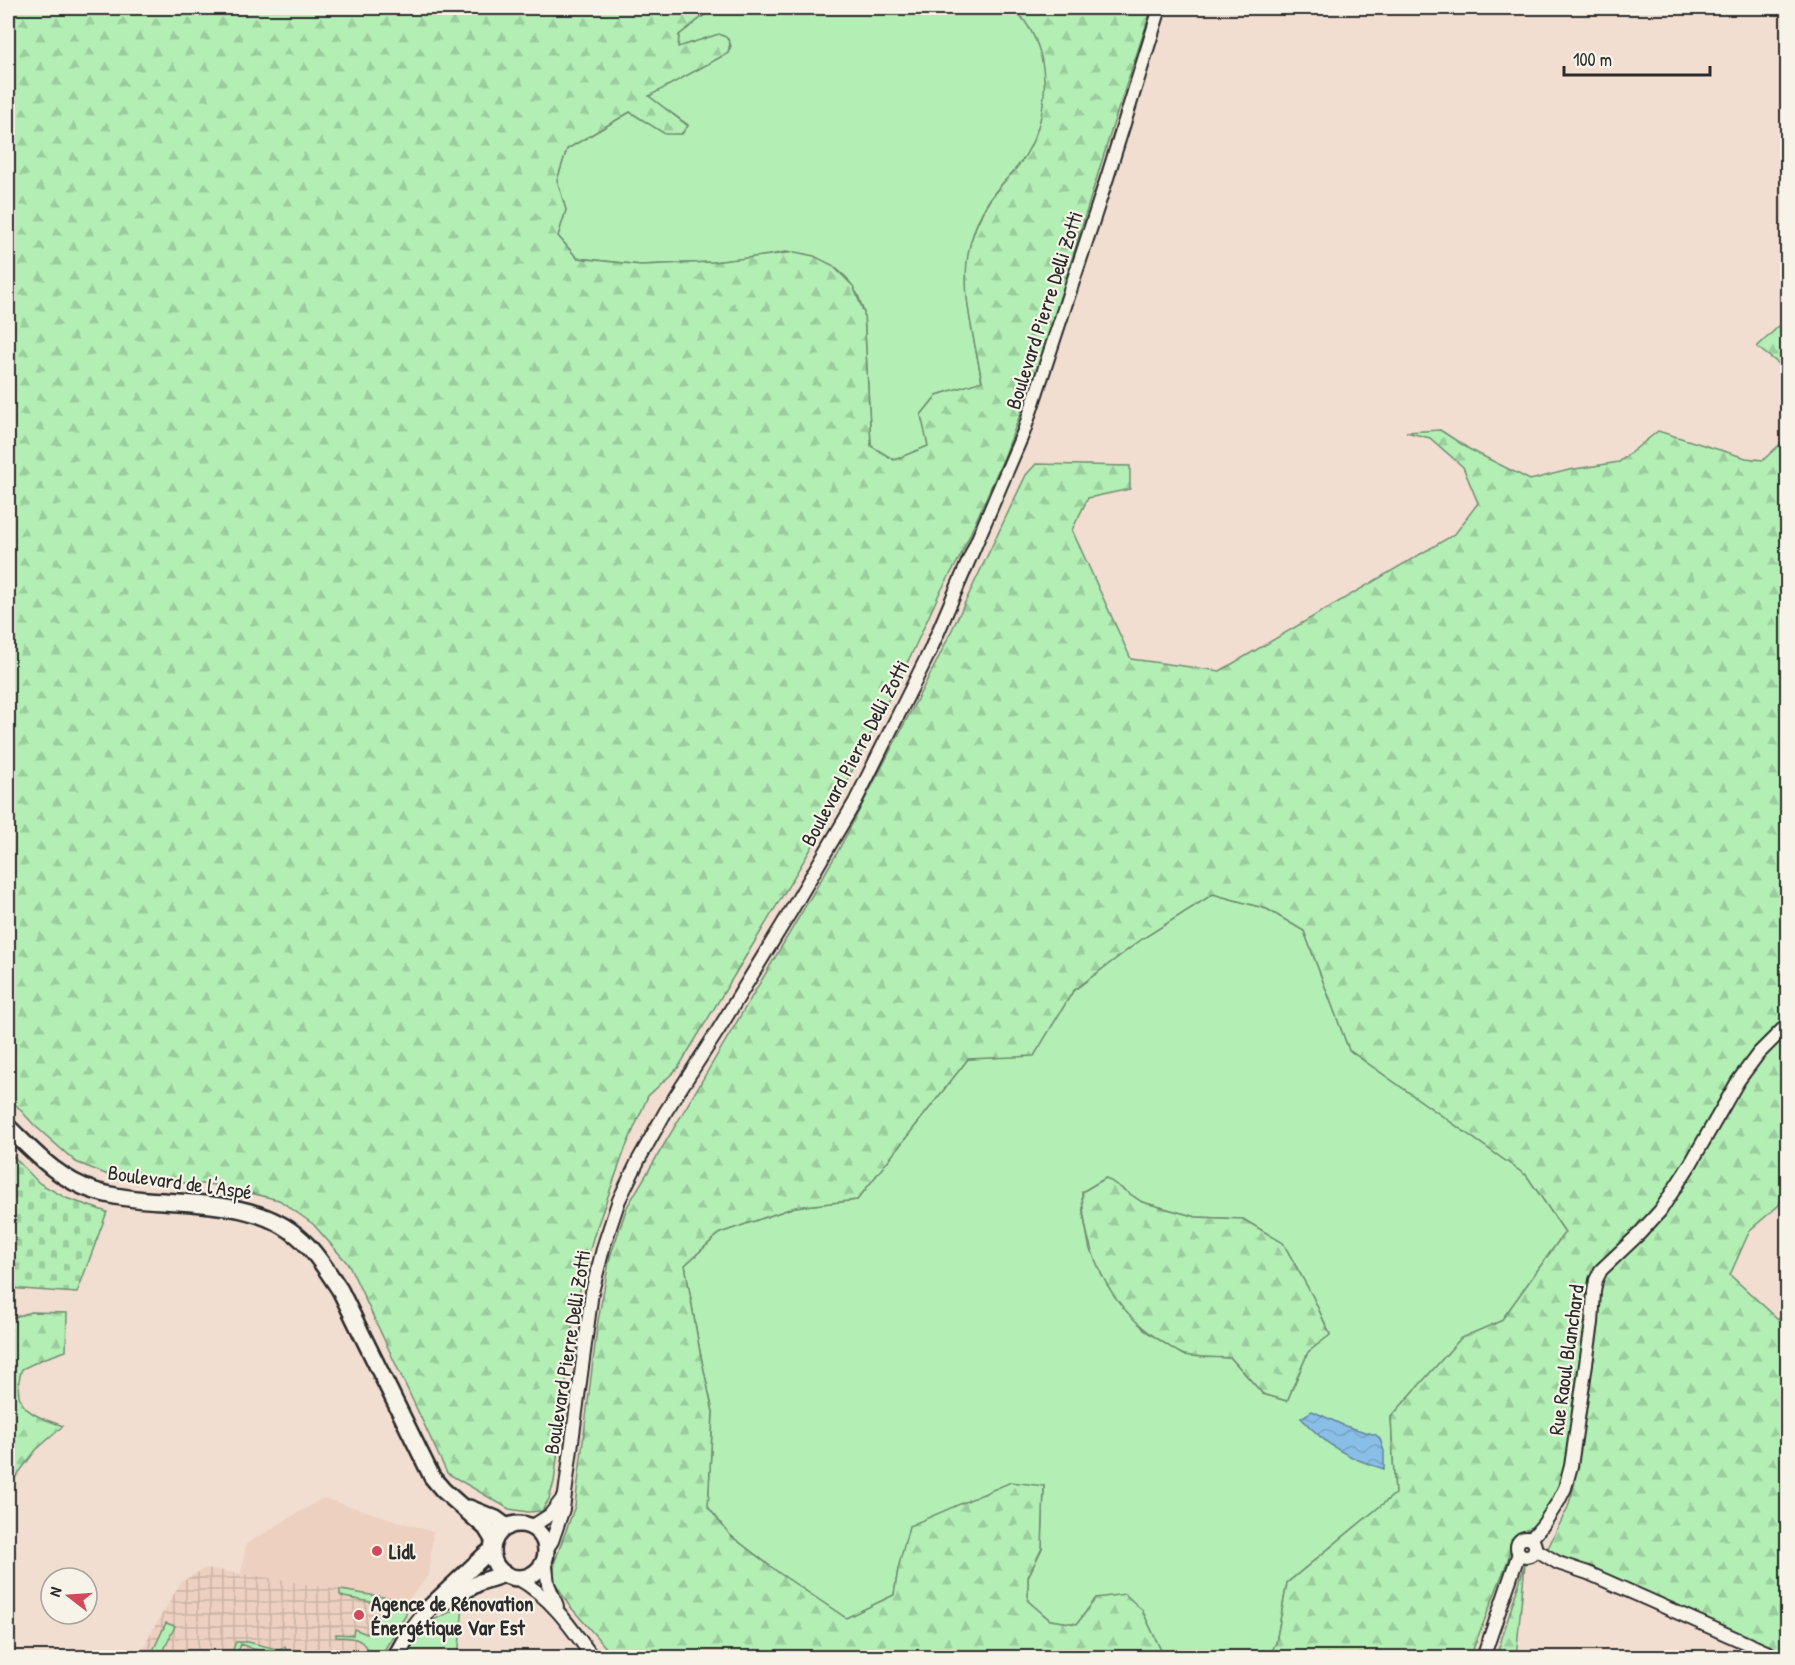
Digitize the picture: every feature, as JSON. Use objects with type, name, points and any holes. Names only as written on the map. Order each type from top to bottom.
[{"type":"main road","name":"Boulevard de l'Aspé","points":[[8,1127],[40,1159],[58,1173],[94,1191],[125,1199],[210,1204],[237,1208],[264,1216],[289,1230],[307,1244],[340,1290],[432,1477],[443,1490],[486,1528],[493,1546]]},
{"type":"main road","name":"Boulevard de l'Aspé","points":[[460,1505],[496,1519],[507,1527]]},
{"type":"main road","points":[[395,1658],[405,1640],[431,1606],[485,1555],[507,1527],[519,1524],[531,1527],[542,1536],[545,1554],[541,1567],[534,1573],[526,1577],[511,1576],[480,1582],[449,1599],[418,1624]]},
{"type":"main road","points":[[493,1546],[496,1564],[511,1576]]},
{"type":"street","name":"Boulevard Pierre Delli Zotti","points":[[545,1554],[559,1523],[564,1497],[592,1292],[619,1200],[666,1111],[792,911],[855,802],[930,651],[1024,431],[1054,344],[1160,8]]},
{"type":"street","name":"Rue Raoul Blanchard","points":[[1533,1544],[1565,1488],[1571,1466],[1596,1280],[1601,1270],[1660,1211],[1691,1163],[1738,1081],[1758,1054],[1788,1024]]},
{"type":"street","points":[[531,1527],[550,1515],[564,1497]]},
{"type":"street","points":[[1483,1658],[1519,1553],[1525,1556],[1531,1554],[1533,1544],[1558,1563],[1588,1573],[1780,1658]]},
{"type":"street","points":[[545,1554],[548,1584],[560,1612]]},
{"type":"street","points":[[511,1576],[536,1588],[560,1612],[593,1658]]},
{"type":"shaded area","points":[[323,1498],[433,1532],[429,1575],[408,1600],[241,1574],[246,1544]]},
{"type":"shaded area","points":[[205,1568],[408,1600],[381,1642],[375,1657],[139,1658],[181,1582]]},
{"type":"green space","points":[[8,8],[729,8],[711,10],[679,35],[678,47],[719,34],[726,37],[730,43],[728,53],[649,96],[688,126],[681,134],[665,134],[630,112],[567,149],[557,180],[566,210],[558,236],[577,258],[641,265],[713,262],[795,252],[814,256],[832,265],[853,286],[864,313],[871,446],[894,460],[928,446],[921,415],[937,395],[982,381],[969,311],[967,258],[979,219],[990,200],[1025,156],[1034,139],[1044,100],[1044,79],[1036,41],[1026,23],[1013,8],[1152,8],[1113,125],[1043,353],[1005,455],[960,557],[939,594],[913,651],[820,834],[678,1068],[648,1096],[625,1149],[593,1238],[575,1309],[554,1482],[549,1499],[542,1511],[528,1512],[509,1509],[447,1473],[349,1265],[313,1224],[279,1200],[217,1185],[118,1179],[76,1162],[34,1125],[8,1096]]},
{"type":"green space","points":[[729,8],[1013,8],[1026,23],[1036,41],[1045,81],[1040,122],[1034,141],[1024,159],[995,192],[982,212],[973,235],[968,259],[969,312],[982,382],[937,395],[921,415],[929,446],[894,460],[871,446],[864,313],[858,295],[847,278],[832,265],[805,254],[785,252],[713,262],[641,265],[577,258],[558,236],[566,210],[557,180],[567,149],[630,112],[665,133],[682,134],[688,125],[648,96],[728,53],[731,46],[728,39],[716,35],[678,48],[679,35],[711,10]]},
{"type":"green space","points":[[1788,325],[1787,370],[1757,347],[1779,326]]},
{"type":"green space","points":[[1440,430],[1469,449],[1530,480],[1569,470],[1619,462],[1658,431],[1746,458],[1763,460],[1787,438],[1787,1182],[1779,1205],[1750,1230],[1730,1275],[1778,1319],[1787,1310],[1787,1654],[1547,1550],[1568,1507],[1575,1482],[1563,1478],[1537,1525],[1519,1533],[1511,1542],[1508,1560],[1470,1657],[1269,1657],[1276,1643],[1287,1583],[1395,1494],[1391,1417],[1461,1338],[1501,1321],[1565,1232],[1527,1176],[1349,1050],[1304,931],[1267,909],[1213,894],[1142,939],[1073,991],[1034,1056],[968,1059],[857,1200],[795,1207],[720,1233],[685,1265],[713,1412],[708,1507],[730,1535],[779,1573],[846,1618],[894,1595],[909,1526],[1011,1482],[1044,1486],[1042,1548],[1028,1577],[1028,1601],[1050,1620],[1077,1624],[1096,1598],[1125,1594],[1142,1610],[1164,1657],[614,1657],[568,1604],[553,1579],[555,1561],[575,1506],[598,1321],[610,1257],[627,1207],[837,853],[936,663],[1026,475],[1036,464],[1130,466],[1130,489],[1088,498],[1072,530],[1131,659],[1220,671],[1455,534],[1478,503],[1463,467],[1430,438],[1406,432]]},
{"type":"green space","points":[[1213,894],[1267,909],[1304,931],[1349,1050],[1527,1176],[1565,1232],[1501,1321],[1461,1338],[1391,1417],[1395,1494],[1287,1583],[1276,1643],[1269,1658],[1164,1657],[1142,1610],[1096,1598],[1077,1624],[1050,1620],[1028,1601],[1028,1577],[1042,1548],[1044,1486],[898,1569],[894,1595],[846,1618],[779,1573],[730,1535],[708,1507],[713,1412],[685,1265],[720,1233],[795,1207],[857,1200],[968,1059],[1034,1055],[1073,991],[1142,939]],"holes":[[[1106,1178],[1142,1202],[1196,1217],[1243,1219],[1283,1243],[1313,1297],[1330,1334],[1308,1352],[1287,1401],[1263,1394],[1231,1358],[1183,1355],[1144,1330],[1090,1250],[1083,1213],[1082,1192]]]},
{"type":"green space","points":[[8,1151],[39,1183],[66,1198],[107,1212],[77,1293],[8,1288]]},
{"type":"green space","points":[[1106,1178],[1142,1202],[1196,1217],[1243,1219],[1283,1243],[1313,1297],[1330,1335],[1308,1352],[1287,1401],[1263,1394],[1231,1358],[1196,1357],[1182,1354],[1161,1341],[1127,1312],[1103,1277],[1094,1257],[1084,1215],[1082,1192]]},
{"type":"green space","points":[[31,1312],[67,1313],[66,1351],[22,1369],[18,1392],[26,1408],[41,1418],[63,1426],[36,1450],[8,1487],[8,1319]]},
{"type":"green space","points":[[1525,1564],[1516,1657],[1496,1657]]},
{"type":"green space","points":[[340,1590],[407,1601],[406,1615],[380,1657],[354,1657],[367,1649],[364,1645],[354,1638],[336,1637],[336,1634],[353,1635],[354,1629],[367,1634],[373,1631],[375,1622],[381,1615],[382,1604],[344,1597],[340,1595]]},
{"type":"green space","points":[[463,1606],[458,1657],[404,1657],[433,1620]]},
{"type":"green space","points":[[166,1623],[175,1626],[163,1652],[176,1657],[150,1657]]},
{"type":"green space","points":[[236,1642],[248,1642],[280,1650],[285,1646],[291,1656],[253,1649],[241,1644],[236,1657],[230,1657]]},
{"type":"water","points":[[1312,1411],[1345,1426],[1376,1435],[1384,1451],[1384,1469],[1348,1455],[1329,1444],[1301,1418]]},
{"type":"place","name":"Lidl","points":[[377,1551]]},
{"type":"place","name":"Agence de Rénovation Énergétique Var Est","points":[[359,1615]]}]
